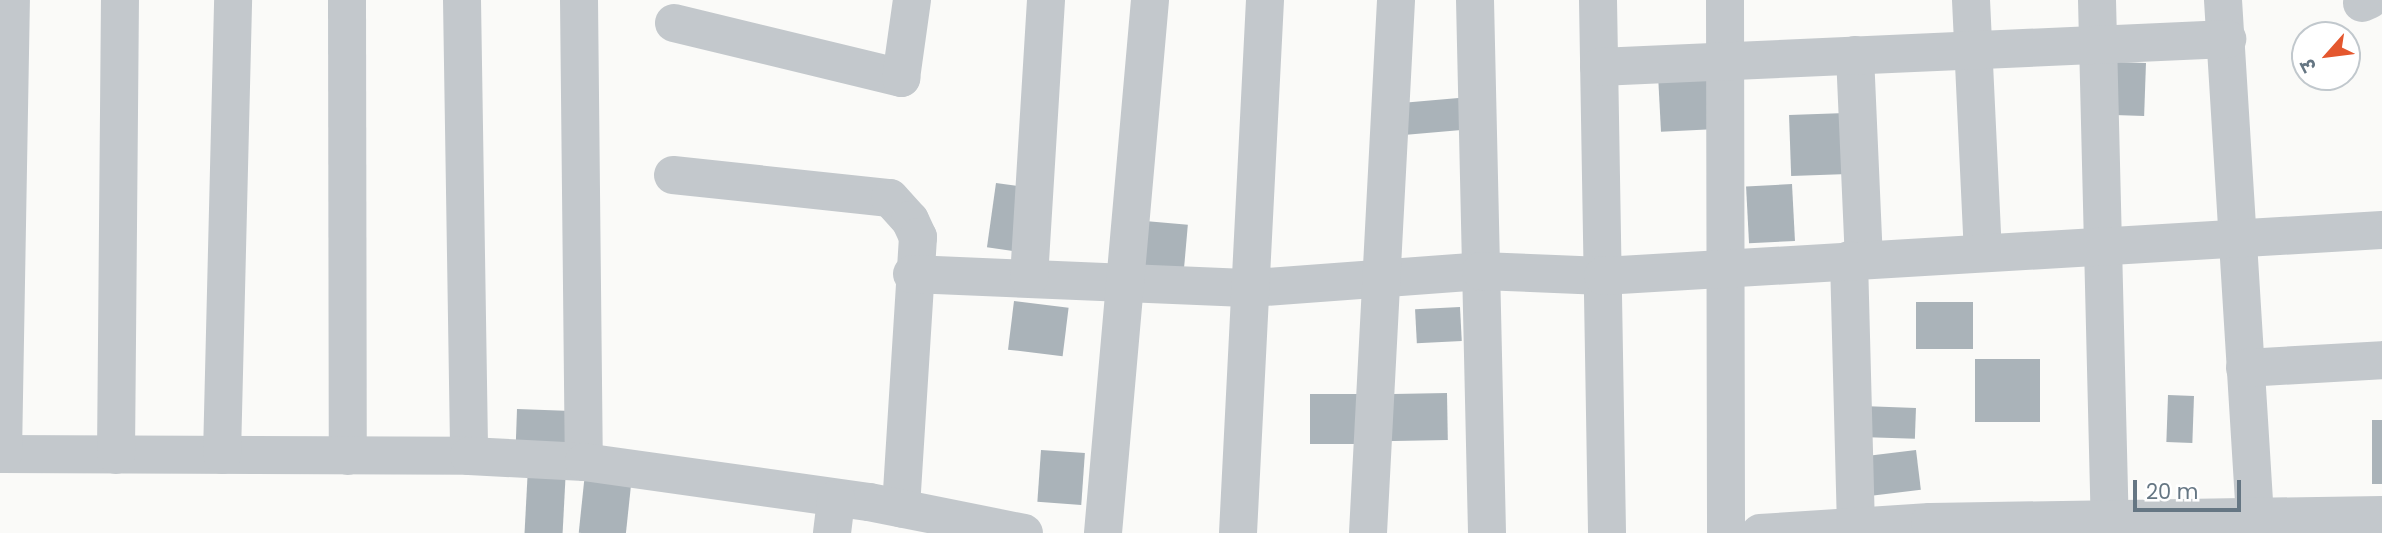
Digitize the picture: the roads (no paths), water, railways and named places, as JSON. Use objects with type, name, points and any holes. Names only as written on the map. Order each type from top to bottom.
[{"type":"street","points":[[11,0],[1,454],[469,456],[584,462],[834,516],[901,508],[1024,533]]},
{"type":"street","points":[[116,455],[120,0]]},
{"type":"street","points":[[222,455],[233,0]]},
{"type":"street","points":[[347,0],[348,456]]},
{"type":"street","points":[[462,0],[469,456]]},
{"type":"street","points":[[579,0],[584,462]]},
{"type":"street","points":[[674,23],[901,78],[912,0]]},
{"type":"street","points":[[1029,278],[1046,0]]},
{"type":"street","points":[[1103,533],[1150,0]]},
{"type":"street","points":[[1237,533],[1252,288],[1265,0]]},
{"type":"street","points":[[1368,533],[1378,279],[1396,0]]},
{"type":"street","points":[[1475,0],[1487,533]]},
{"type":"street","points":[[1598,0],[1607,533]]},
{"type":"street","points":[[1725,0],[1726,533]]},
{"type":"street","points":[[1971,0],[1983,252]]},
{"type":"street","points":[[2097,0],[2109,526]]},
{"type":"street","points":[[2223,0],[2254,525]]},
{"type":"street","points":[[1599,67],[2227,39]]},
{"type":"street","points":[[1855,55],[1856,530]]},
{"type":"street","points":[[673,175],[890,198],[918,237],[912,274],[901,508]]},
{"type":"street","points":[[912,274],[1029,278],[1124,286],[1252,288],[1481,271],[1603,276],[2237,235],[2382,229]]},
{"type":"street","points":[[2245,368],[2382,360]]},
{"type":"street","points":[[1760,533],[2254,525],[2382,515]]}]
